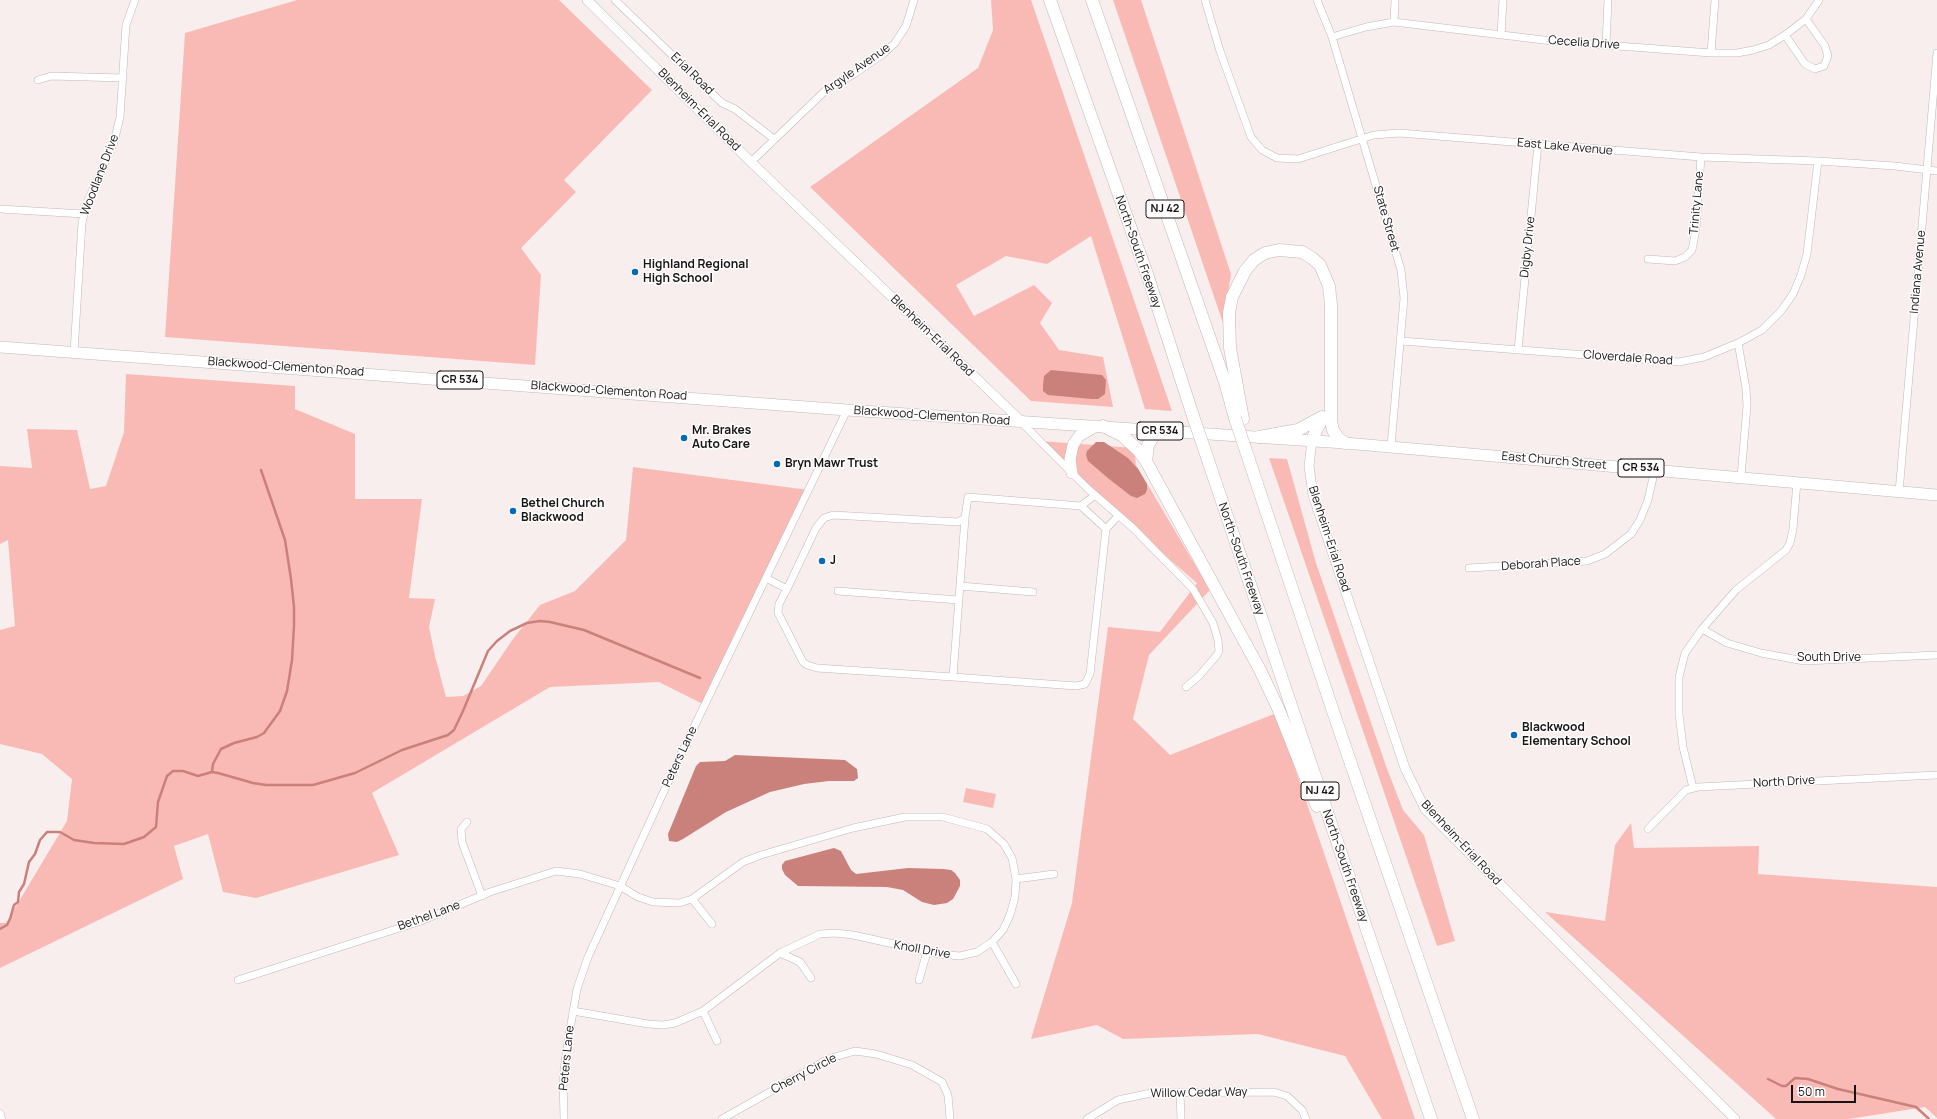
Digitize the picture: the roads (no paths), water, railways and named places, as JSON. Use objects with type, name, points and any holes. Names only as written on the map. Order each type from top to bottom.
[{"type":"highway","name":"North-South Freeway","points":[[1050,0],[1148,277],[1209,464],[1431,1119]]},
{"type":"highway","name":"NJ 42","points":[[1092,0],[1252,456],[1255,478],[1339,729],[1473,1119]]},
{"type":"highway","points":[[1239,419],[1230,348],[1230,308],[1237,284],[1244,271],[1254,260],[1266,253],[1279,250],[1302,252],[1320,265],[1325,273],[1329,286],[1331,305],[1330,399],[1333,430],[1338,438],[1345,443]]},
{"type":"highway","points":[[1312,440],[1330,399]]},
{"type":"highway","points":[[1259,437],[1298,430],[1322,418]]},
{"type":"highway","points":[[1099,426],[1123,436],[1138,450],[1146,461],[1260,670],[1278,708],[1362,915]]},
{"type":"highway","points":[[1146,461],[1148,445],[1157,430]]},
{"type":"main road","name":"Blenheim-Erial Road","points":[[587,0],[751,162],[1021,422]]},
{"type":"main road","name":"Blackwood-Clementon Road","points":[[0,347],[846,410],[1218,434]]},
{"type":"main road","points":[[1072,473],[1070,459],[1073,445],[1079,436],[1099,426]]},
{"type":"main road","name":"East Church Street","points":[[1218,434],[1391,446],[1937,495]]},
{"type":"main road","name":"Blenheim-Erial Road","points":[[1312,440],[1309,466],[1314,495],[1406,768],[1426,809],[1735,1119]]},
{"type":"street","name":"Woodlane Drive","points":[[74,352],[82,223],[84,214],[114,142],[120,117],[126,26],[135,0]]},
{"type":"street","name":"Erial Road","points":[[616,0],[722,103],[735,108],[774,139]]},
{"type":"street","name":"Argyle Avenue","points":[[751,162],[827,89],[854,74],[883,54],[895,42],[906,26],[914,0]]},
{"type":"street","name":"East Lake Avenue","points":[[1205,0],[1235,94],[1251,137],[1262,150],[1277,158],[1298,159],[1381,134],[1399,133],[1701,157],[1818,161],[1895,166],[1937,171]]},
{"type":"street","name":"State Street","points":[[1317,0],[1332,37],[1401,270],[1404,298],[1402,341],[1391,446]]},
{"type":"street","points":[[1394,22],[1395,0]]},
{"type":"street","points":[[1501,35],[1503,0]]},
{"type":"street","points":[[1606,45],[1608,0]]},
{"type":"street","points":[[1711,53],[1715,0]]},
{"type":"street","name":"Cecelia Drive","points":[[1332,37],[1366,27],[1394,22],[1552,41],[1711,53],[1737,53],[1769,45],[1786,35],[1806,19],[1819,0]]},
{"type":"street","points":[[1786,35],[1805,64],[1815,69],[1824,66],[1828,56],[1825,46],[1806,19]]},
{"type":"street","name":"Indiana Avenue","points":[[1898,492],[1928,170],[1937,52]]},
{"type":"street","points":[[38,80],[51,76],[122,78]]},
{"type":"street","name":"Digby Drive","points":[[1518,350],[1538,144]]},
{"type":"street","name":"Trinity Lane","points":[[1648,259],[1675,261],[1685,257],[1692,250],[1696,229],[1701,157]]},
{"type":"street","name":"Cloverdale Road","points":[[1402,341],[1679,362],[1704,356],[1738,343],[1762,330],[1781,311],[1793,294],[1807,254],[1818,161]]},
{"type":"street","points":[[0,210],[84,214]]},
{"type":"street","points":[[1738,343],[1746,388],[1747,406],[1740,477]]},
{"type":"street","name":"Peters Lane","points":[[564,1119],[563,1078],[573,1011],[588,957],[680,756],[846,410]]},
{"type":"street","name":"Blenheim-Erial Road","points":[[1021,422],[1095,495],[1133,528],[1193,589],[1212,623],[1218,640],[1219,651],[1217,655],[1186,687]]},
{"type":"street","name":"Deborah Place","points":[[1468,568],[1587,561],[1605,554],[1631,534],[1640,520],[1648,500],[1655,469]]},
{"type":"street","points":[[1648,829],[1686,790],[1693,788],[1683,747],[1679,714],[1679,677],[1684,653],[1702,629],[1736,590],[1786,550],[1790,543],[1793,529],[1797,482]]},
{"type":"street","points":[[1081,506],[1095,495]]},
{"type":"street","points":[[953,677],[965,518],[968,497],[1081,506],[1106,529]]},
{"type":"street","points":[[965,518],[958,522],[833,515],[824,518],[816,528],[779,604],[778,613],[803,662],[816,668],[1076,686],[1085,684],[1090,674],[1106,529],[1118,516]]},
{"type":"street","points":[[766,578],[787,589]]},
{"type":"street","points":[[960,586],[1033,592]]},
{"type":"street","points":[[838,591],[959,600]]},
{"type":"street","name":"South Drive","points":[[1702,629],[1727,643],[1760,653],[1804,661],[1937,655]]},
{"type":"street","name":"North Drive","points":[[1693,788],[1937,774]]},
{"type":"street","name":"Knoll Drive","points":[[573,1011],[663,1025],[692,1017],[703,1011],[780,953],[820,934],[835,933],[852,935],[927,952],[960,956],[977,952],[992,942],[1003,930],[1010,915],[1015,897],[1016,879],[1012,858],[1004,844],[987,829],[943,817],[905,817],[853,828],[761,855],[743,862],[692,899],[679,903],[653,902],[638,897],[620,886]]},
{"type":"street","points":[[467,822],[461,829],[462,842],[482,896]]},
{"type":"street","name":"Bethel Lane","points":[[238,980],[421,921],[482,896],[556,871],[580,874],[620,886]]},
{"type":"street","points":[[1016,879],[1054,874]]},
{"type":"street","points":[[692,899],[712,924]]},
{"type":"street","points":[[992,942],[1016,984]]},
{"type":"street","points":[[918,980],[927,952]]},
{"type":"street","points":[[780,953],[800,962],[811,978]]},
{"type":"street","points":[[703,1011],[717,1040]]},
{"type":"street","name":"Cherry Circle","points":[[722,1119],[828,1059],[855,1051],[876,1054],[912,1065],[942,1082],[948,1095],[951,1113],[950,1119]]},
{"type":"street","name":"Willow Cedar Way","points":[[1087,1119],[1118,1100],[1151,1093],[1274,1092],[1287,1096],[1302,1110],[1306,1119]]},
{"type":"street","points":[[1180,1093],[1181,1119]]},
{"type":"street","points":[[0,1114],[1,1119]]},
{"type":"waterway","points":[[212,772],[213,764],[221,749],[234,743],[257,737],[264,733],[280,711],[287,691],[292,660],[294,626],[294,607],[291,579],[285,540],[261,470]]},
{"type":"waterway","points":[[0,929],[7,925],[10,919],[14,905],[18,902],[19,892],[24,884],[29,862],[35,854],[40,840],[47,832],[60,832],[74,840],[94,843],[124,844],[144,837],[156,827],[158,802],[167,776],[173,771],[183,771],[198,776],[212,772],[266,785],[313,785],[355,773],[402,750],[448,735],[454,730],[488,651],[497,641],[510,631],[527,623],[540,621],[550,622],[584,630],[700,678]]},
{"type":"waterway","points":[[1768,1079],[1782,1086],[1786,1086],[1795,1078],[1808,1079],[1838,1089],[1916,1107],[1929,1119]]},
{"type":"place","name":"Highland Regional High School","points":[[635,272]]},
{"type":"place","name":"Mr. Brakes Auto Care","points":[[684,438]]},
{"type":"place","name":"Bryn Mawr Trust","points":[[777,464]]},
{"type":"place","name":"Bethel Church Blackwood","points":[[513,511]]},
{"type":"place","name":"J","points":[[822,561]]},
{"type":"place","name":"Blackwood Elementary School","points":[[1514,735]]}]
